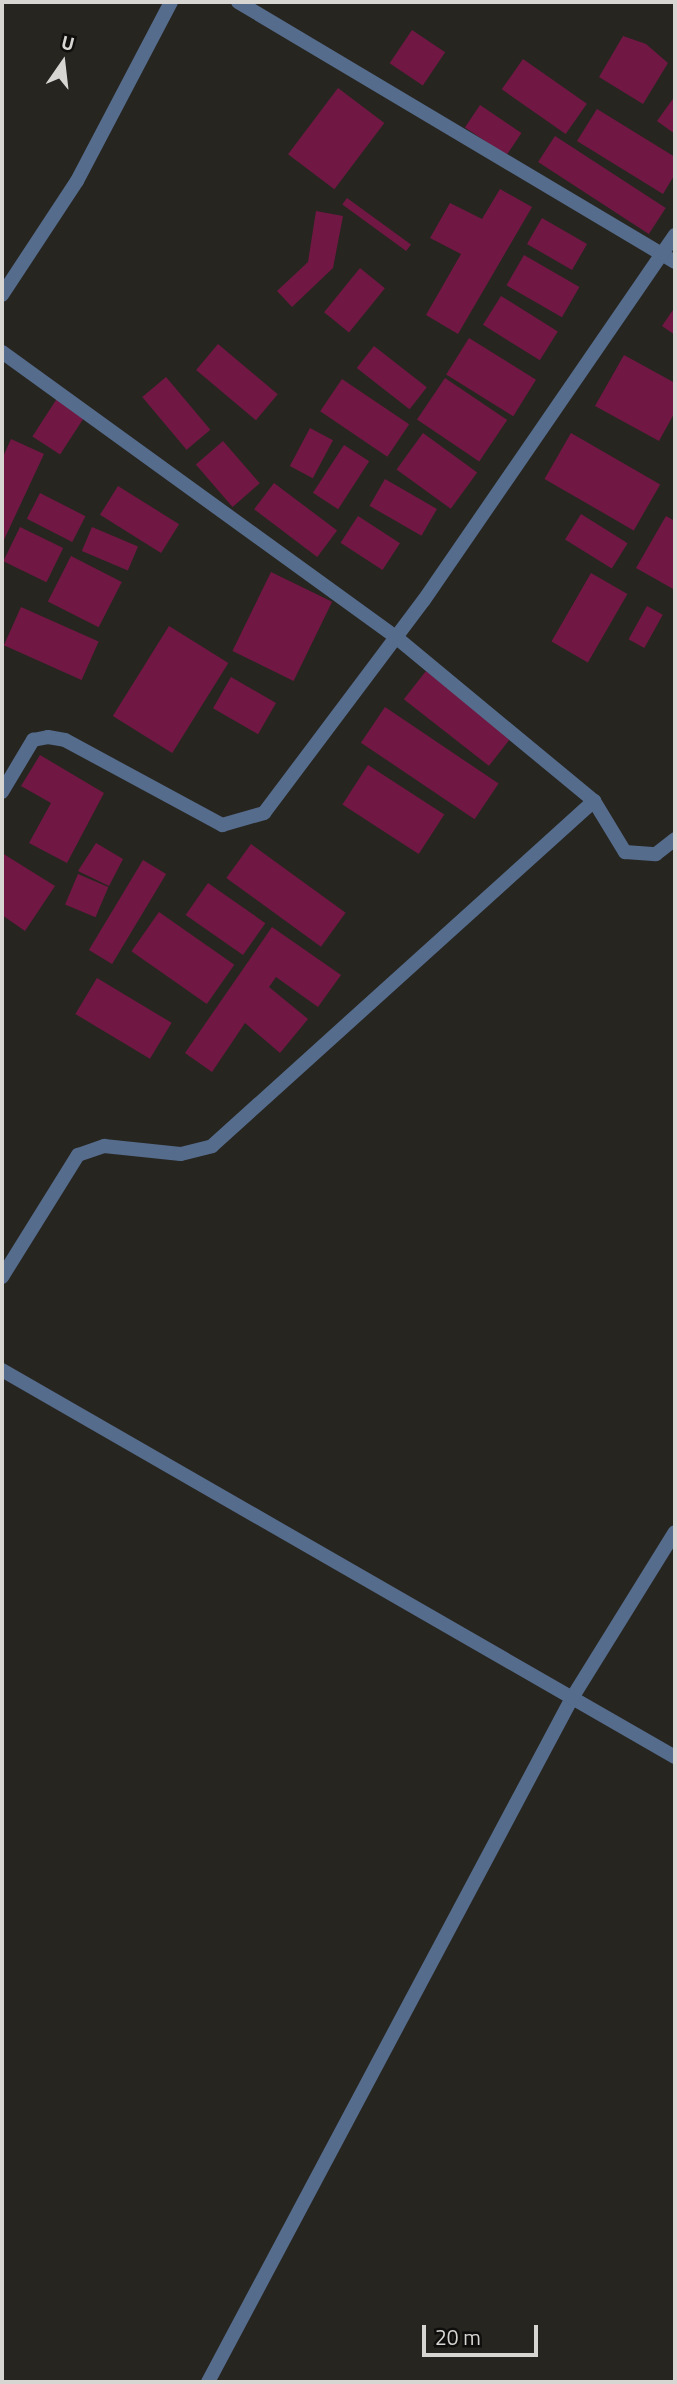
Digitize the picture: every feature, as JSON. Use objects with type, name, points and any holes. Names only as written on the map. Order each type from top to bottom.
[{"type":"street","points":[[2,295],[77,181],[171,2]]},
{"type":"street","points":[[238,2],[671,259]]},
{"type":"street","points":[[2,792],[33,740],[48,737],[65,740],[222,825],[247,823],[264,813],[397,638],[671,259],[675,234]]},
{"type":"street","points":[[2,352],[397,638],[594,801],[625,852],[656,854],[675,839]]},
{"type":"street","points":[[2,1277],[78,1155],[104,1146],[181,1154],[212,1146],[594,801]]},
{"type":"street","points":[[2,1370],[675,1757]]},
{"type":"street","points":[[208,2382],[572,1698],[675,1532]]},
{"type":"building","points":[[412,30],[445,52],[423,86],[390,63]]},
{"type":"building","points":[[623,36],[646,44],[668,63],[643,104],[599,77]]},
{"type":"building","points":[[523,59],[587,104],[566,134],[502,89]]},
{"type":"building","points":[[338,88],[384,123],[334,189],[288,154]]},
{"type":"building","points":[[675,96],[675,134],[657,121]]},
{"type":"building","points":[[480,105],[521,133],[506,155],[465,127]]},
{"type":"building","points":[[597,109],[675,157],[675,174],[663,194],[577,141]]},
{"type":"building","points":[[555,136],[666,208],[649,234],[538,162]]},
{"type":"building","points":[[500,189],[532,207],[458,334],[426,315],[461,254],[430,238],[450,203],[482,219]]},
{"type":"building","points":[[347,198],[411,244],[406,251],[342,204]]},
{"type":"building","points":[[316,211],[343,216],[333,268],[292,307],[277,291],[308,262]]},
{"type":"building","points":[[542,218],[587,244],[572,270],[527,244]]},
{"type":"building","points":[[524,255],[579,287],[562,317],[507,285]]},
{"type":"building","points":[[360,268],[385,288],[349,332],[324,312]]},
{"type":"building","points":[[501,296],[558,332],[540,360],[483,325]]},
{"type":"building","points":[[675,307],[675,335],[662,326]]},
{"type":"building","points":[[469,338],[536,380],[513,416],[446,374]]},
{"type":"building","points":[[218,344],[278,394],[256,420],[196,370]]},
{"type":"building","points":[[374,346],[427,387],[410,409],[357,368]]},
{"type":"building","points":[[624,355],[675,383],[675,412],[659,441],[595,406]]},
{"type":"building","points":[[166,377],[210,430],[187,450],[142,397]]},
{"type":"building","points":[[445,378],[507,420],[479,461],[417,419]]},
{"type":"building","points":[[342,379],[409,424],[387,457],[320,411]]},
{"type":"building","points":[[58,397],[86,415],[60,454],[32,436]]},
{"type":"building","points":[[310,428],[333,440],[313,478],[290,466]]},
{"type":"building","points":[[423,433],[477,472],[451,509],[397,469]]},
{"type":"building","points":[[571,433],[660,484],[634,530],[544,479]]},
{"type":"building","points":[[11,439],[44,454],[2,544],[2,459]]},
{"type":"building","points":[[223,441],[260,483],[233,507],[196,465]]},
{"type":"building","points":[[344,445],[369,461],[338,509],[313,493]]},
{"type":"building","points":[[385,479],[437,509],[421,536],[370,506]]},
{"type":"building","points":[[274,483],[337,531],[317,557],[254,509]]},
{"type":"building","points":[[118,486],[179,524],[161,553],[100,515]]},
{"type":"building","points":[[40,493],[85,516],[72,542],[27,519]]},
{"type":"building","points":[[581,514],[628,543],[612,569],[565,539]]},
{"type":"building","points":[[358,516],[400,543],[383,570],[341,543]]},
{"type":"building","points":[[666,516],[675,521],[675,590],[636,568]]},
{"type":"building","points":[[20,527],[63,548],[46,582],[3,561]]},
{"type":"building","points":[[92,527],[138,547],[128,570],[82,551]]},
{"type":"building","points":[[71,556],[122,582],[99,627],[48,601]]},
{"type":"building","points":[[271,572],[332,602],[294,681],[232,651]]},
{"type":"building","points":[[591,573],[627,594],[588,662],[552,641]]},
{"type":"building","points":[[647,606],[663,615],[644,648],[629,639]]},
{"type":"building","points":[[21,607],[99,642],[82,680],[4,645]]},
{"type":"building","points":[[169,626],[228,663],[172,753],[113,716]]},
{"type":"building","points":[[426,671],[511,737],[489,766],[404,699]]},
{"type":"building","points":[[231,677],[276,703],[258,734],[213,708]]},
{"type":"building","points":[[385,707],[499,784],[475,819],[361,743]]},
{"type":"building","points":[[40,755],[104,793],[67,863],[29,843],[51,803],[21,786]]},
{"type":"building","points":[[368,765],[444,815],[419,854],[342,804]]},
{"type":"building","points":[[96,843],[123,859],[109,886],[78,871]]},
{"type":"building","points":[[251,844],[346,913],[321,947],[226,878]]},
{"type":"building","points":[[2,853],[55,886],[25,931],[2,915]]},
{"type":"building","points":[[143,860],[166,874],[112,964],[89,950]]},
{"type":"building","points":[[78,874],[108,887],[95,917],[65,904]]},
{"type":"building","points":[[208,883],[265,923],[243,955],[186,915]]},
{"type":"building","points":[[159,912],[234,965],[207,1004],[131,951]]},
{"type":"building","points":[[272,927],[341,975],[318,1007],[276,977],[269,987],[308,1019],[280,1053],[245,1023],[212,1072],[185,1053]]},
{"type":"building","points":[[97,978],[172,1023],[150,1059],[75,1014]]}]
